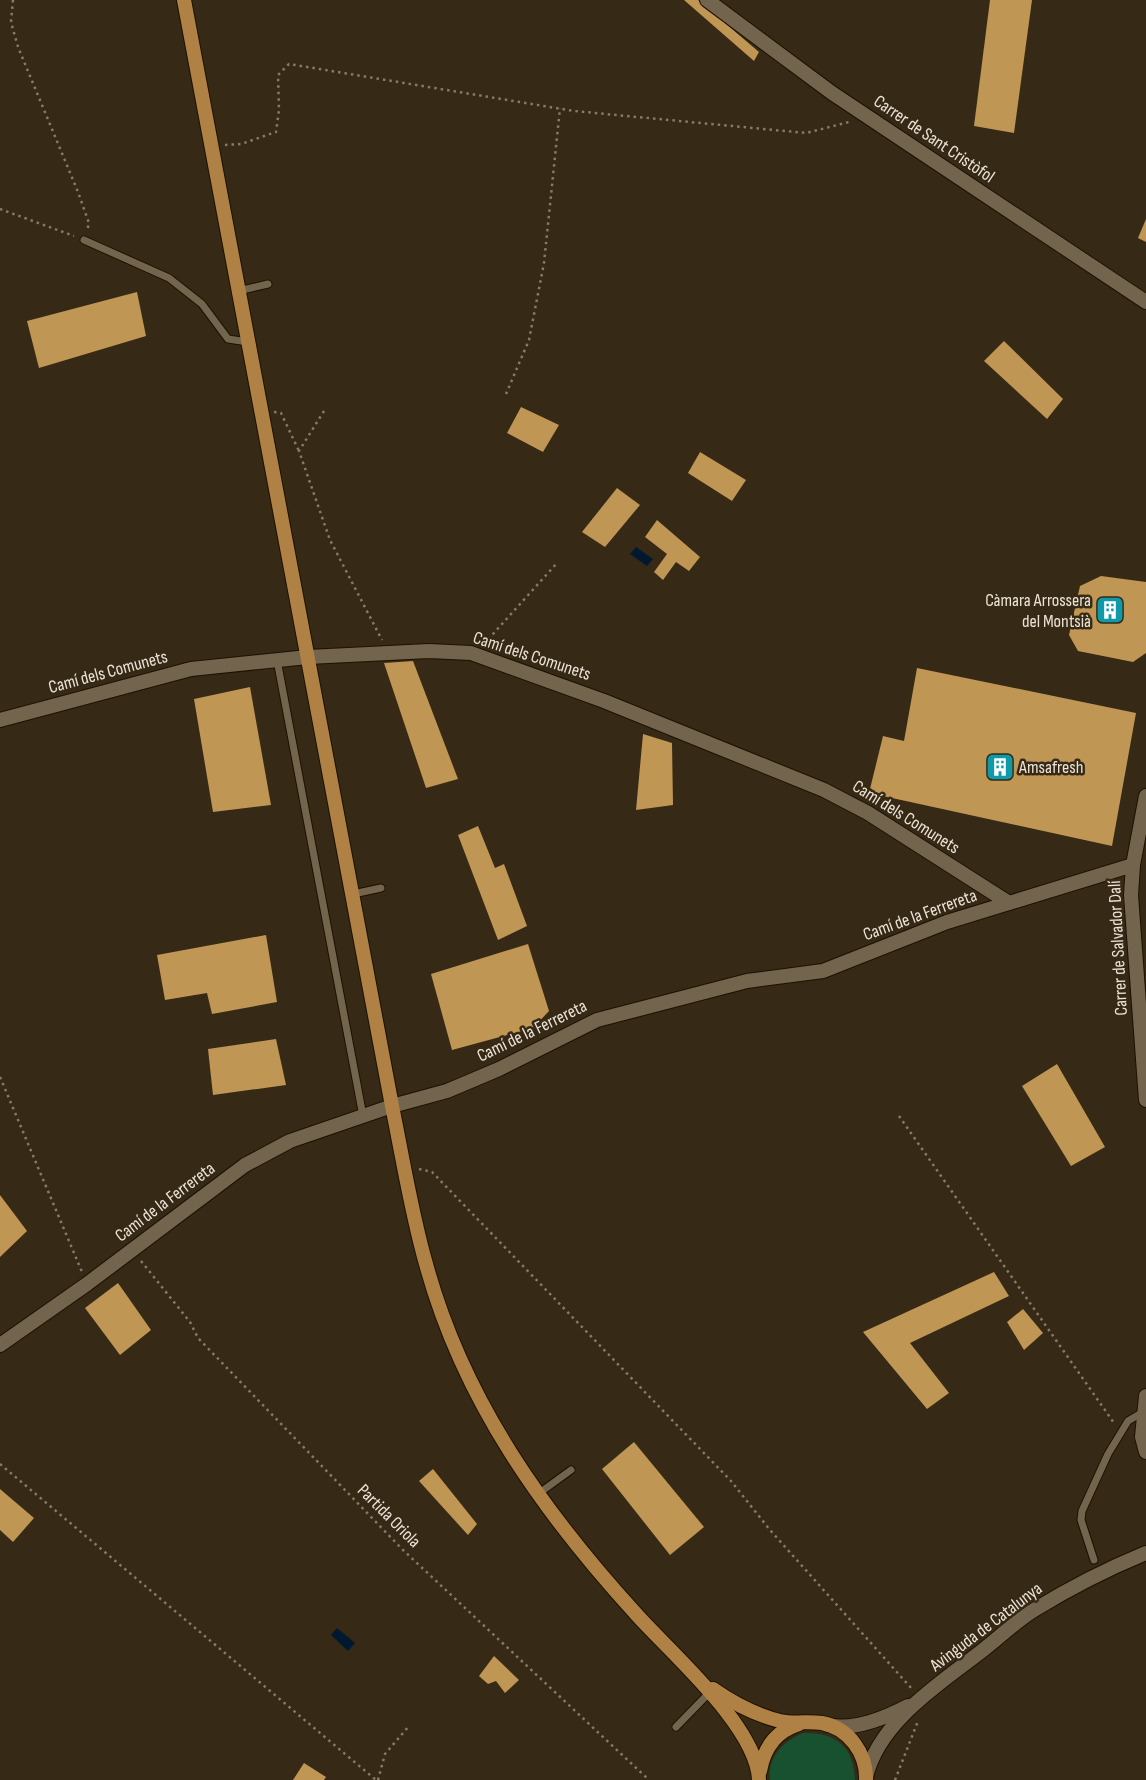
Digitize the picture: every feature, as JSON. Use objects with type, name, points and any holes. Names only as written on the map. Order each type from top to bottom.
[{"type":"main road","points":[[184,0],[392,1106],[426,1264],[452,1340],[469,1382],[492,1424],[538,1494],[583,1555],[638,1616],[701,1680],[752,1750],[759,1777]]},
{"type":"main road","points":[[701,1680],[723,1696],[754,1712],[780,1721],[828,1725],[840,1730],[855,1744],[864,1762],[866,1779]]},
{"type":"main road","points":[[759,1777],[762,1759],[770,1743],[785,1730],[802,1723]]},
{"type":"street","name":"Carrer de Sant Cristòfol","points":[[707,0],[743,29],[868,116],[1146,302]]},
{"type":"street","name":"Camí dels Comunets","points":[[0,720],[191,668],[308,657],[429,651],[475,654],[604,700],[824,790],[868,813],[1009,903]]},
{"type":"street","name":"Carrer de Salvador Dalí","points":[[1146,796],[1133,865],[1132,895],[1146,1100]]},
{"type":"street","name":"Camí de la Ferrereta","points":[[0,1345],[87,1284],[245,1165],[290,1141],[392,1106],[447,1091],[499,1069],[597,1020],[747,980],[823,971],[947,922],[1133,865]]},
{"type":"street","points":[[1146,1396],[1142,1437],[1146,1452]]},
{"type":"street","name":"Avinguda de Catalunya","points":[[866,1779],[869,1762],[886,1736],[925,1695],[1032,1612],[1098,1573],[1146,1553]]},
{"type":"street","name":"Avinguda de Catalunya","points":[[828,1725],[839,1728],[885,1717],[925,1695]]},
{"type":"lane","points":[[84,240],[170,278],[202,304],[228,339],[248,342]]},
{"type":"lane","points":[[238,290],[268,284]]},
{"type":"lane","points":[[277,660],[363,1117]]},
{"type":"lane","points":[[352,894],[381,888]]},
{"type":"lane","points":[[1094,1560],[1081,1520],[1082,1511],[1108,1454],[1121,1432],[1128,1421],[1143,1412]]},
{"type":"lane","points":[[538,1494],[571,1470]]},
{"type":"lane","points":[[676,1727],[710,1692]]},
{"type":"path","points":[[0,209],[84,240],[89,224],[52,126],[18,47],[11,22],[13,0]]},
{"type":"path","points":[[212,147],[241,144],[276,132],[279,110],[278,75],[290,64],[560,108],[806,133],[868,116]]},
{"type":"path","points":[[506,394],[529,340],[544,263],[560,108]]},
{"type":"path","points":[[261,410],[281,413],[299,451],[330,540],[389,653]]},
{"type":"path","points":[[299,451],[324,411]]},
{"type":"path","points":[[475,654],[557,563]]},
{"type":"path","points":[[0,1077],[87,1284]]},
{"type":"path","points":[[900,1116],[1121,1432]]},
{"type":"path","points":[[405,1171],[417,1169],[432,1172],[731,1481],[770,1530],[925,1695]]},
{"type":"path","name":"Partida Oriola","points":[[132,1250],[190,1322],[198,1338],[396,1543],[649,1780]]},
{"type":"path","points":[[0,1464],[377,1780],[385,1754],[410,1726]]},
{"type":"path","points":[[895,1780],[919,1719]]},
{"type":"green space","points":[[803,1733],[825,1735],[841,1744],[847,1750],[851,1759],[855,1780],[770,1780],[771,1764],[778,1751],[789,1741]]},
{"type":"water","points":[[636,547],[653,559],[647,566],[630,554]]},
{"type":"water","points":[[337,1628],[355,1643],[348,1651],[331,1635]]},
{"type":"building","points":[[684,0],[698,0],[759,52],[754,61]]},
{"type":"building","points":[[990,0],[1032,0],[1014,133],[974,126]]},
{"type":"building","points":[[1146,219],[1146,242],[1138,238]]},
{"type":"building","points":[[137,292],[146,336],[39,368],[27,321]]},
{"type":"building","points":[[1004,341],[1063,399],[1047,419],[984,361]]},
{"type":"building","points":[[521,407],[559,425],[543,452],[507,433]]},
{"type":"building","points":[[700,452],[746,480],[732,501],[688,473]]},
{"type":"building","points":[[617,488],[640,505],[605,547],[582,532]]},
{"type":"building","points":[[657,520],[700,557],[689,571],[676,562],[663,580],[654,572],[667,554],[645,537]]},
{"type":"building","name":"Càmara Arrossera del Montsià","points":[[1101,576],[1146,582],[1146,653],[1133,662],[1078,651],[1069,635],[1080,586]]},
{"type":"building","points":[[413,661],[458,779],[426,788],[384,663]]},
{"type":"building","name":"Amsafresh","points":[[917,668],[1136,713],[1112,846],[869,793],[883,736],[904,741]]},
{"type":"building","points":[[250,687],[271,805],[213,812],[194,699]]},
{"type":"building","points":[[643,734],[672,743],[673,805],[636,810]]},
{"type":"building","points":[[478,826],[495,868],[504,864],[527,926],[498,940],[458,835]]},
{"type":"building","points":[[266,935],[277,1002],[212,1014],[207,993],[165,1000],[157,955]]},
{"type":"building","points":[[528,944],[549,1011],[533,1028],[452,1050],[431,974]]},
{"type":"building","points":[[276,1039],[286,1085],[213,1095],[208,1049]]},
{"type":"building","points":[[1057,1064],[1105,1147],[1071,1166],[1022,1086]]},
{"type":"building","points":[[0,1195],[27,1231],[0,1257]]},
{"type":"building","points":[[994,1272],[1009,1296],[910,1343],[949,1393],[927,1409],[863,1332]]},
{"type":"building","points":[[118,1283],[151,1330],[120,1355],[85,1308]]},
{"type":"building","points":[[1023,1309],[1043,1333],[1024,1350],[1007,1322]]},
{"type":"building","points":[[634,1442],[704,1527],[670,1555],[602,1469]]},
{"type":"building","points":[[433,1469],[477,1524],[468,1535],[419,1481]]},
{"type":"building","points":[[0,1489],[34,1518],[13,1542],[0,1530]]},
{"type":"building","points":[[494,1656],[519,1680],[505,1693],[496,1681],[488,1684],[479,1676]]},
{"type":"building","points":[[304,1763],[326,1777],[324,1780],[293,1780]]},
{"type":"place","name":"Càmara Arrossera del Montsià","points":[[1110,610]]},
{"type":"place","name":"Amsafresh","points":[[1000,767]]}]
